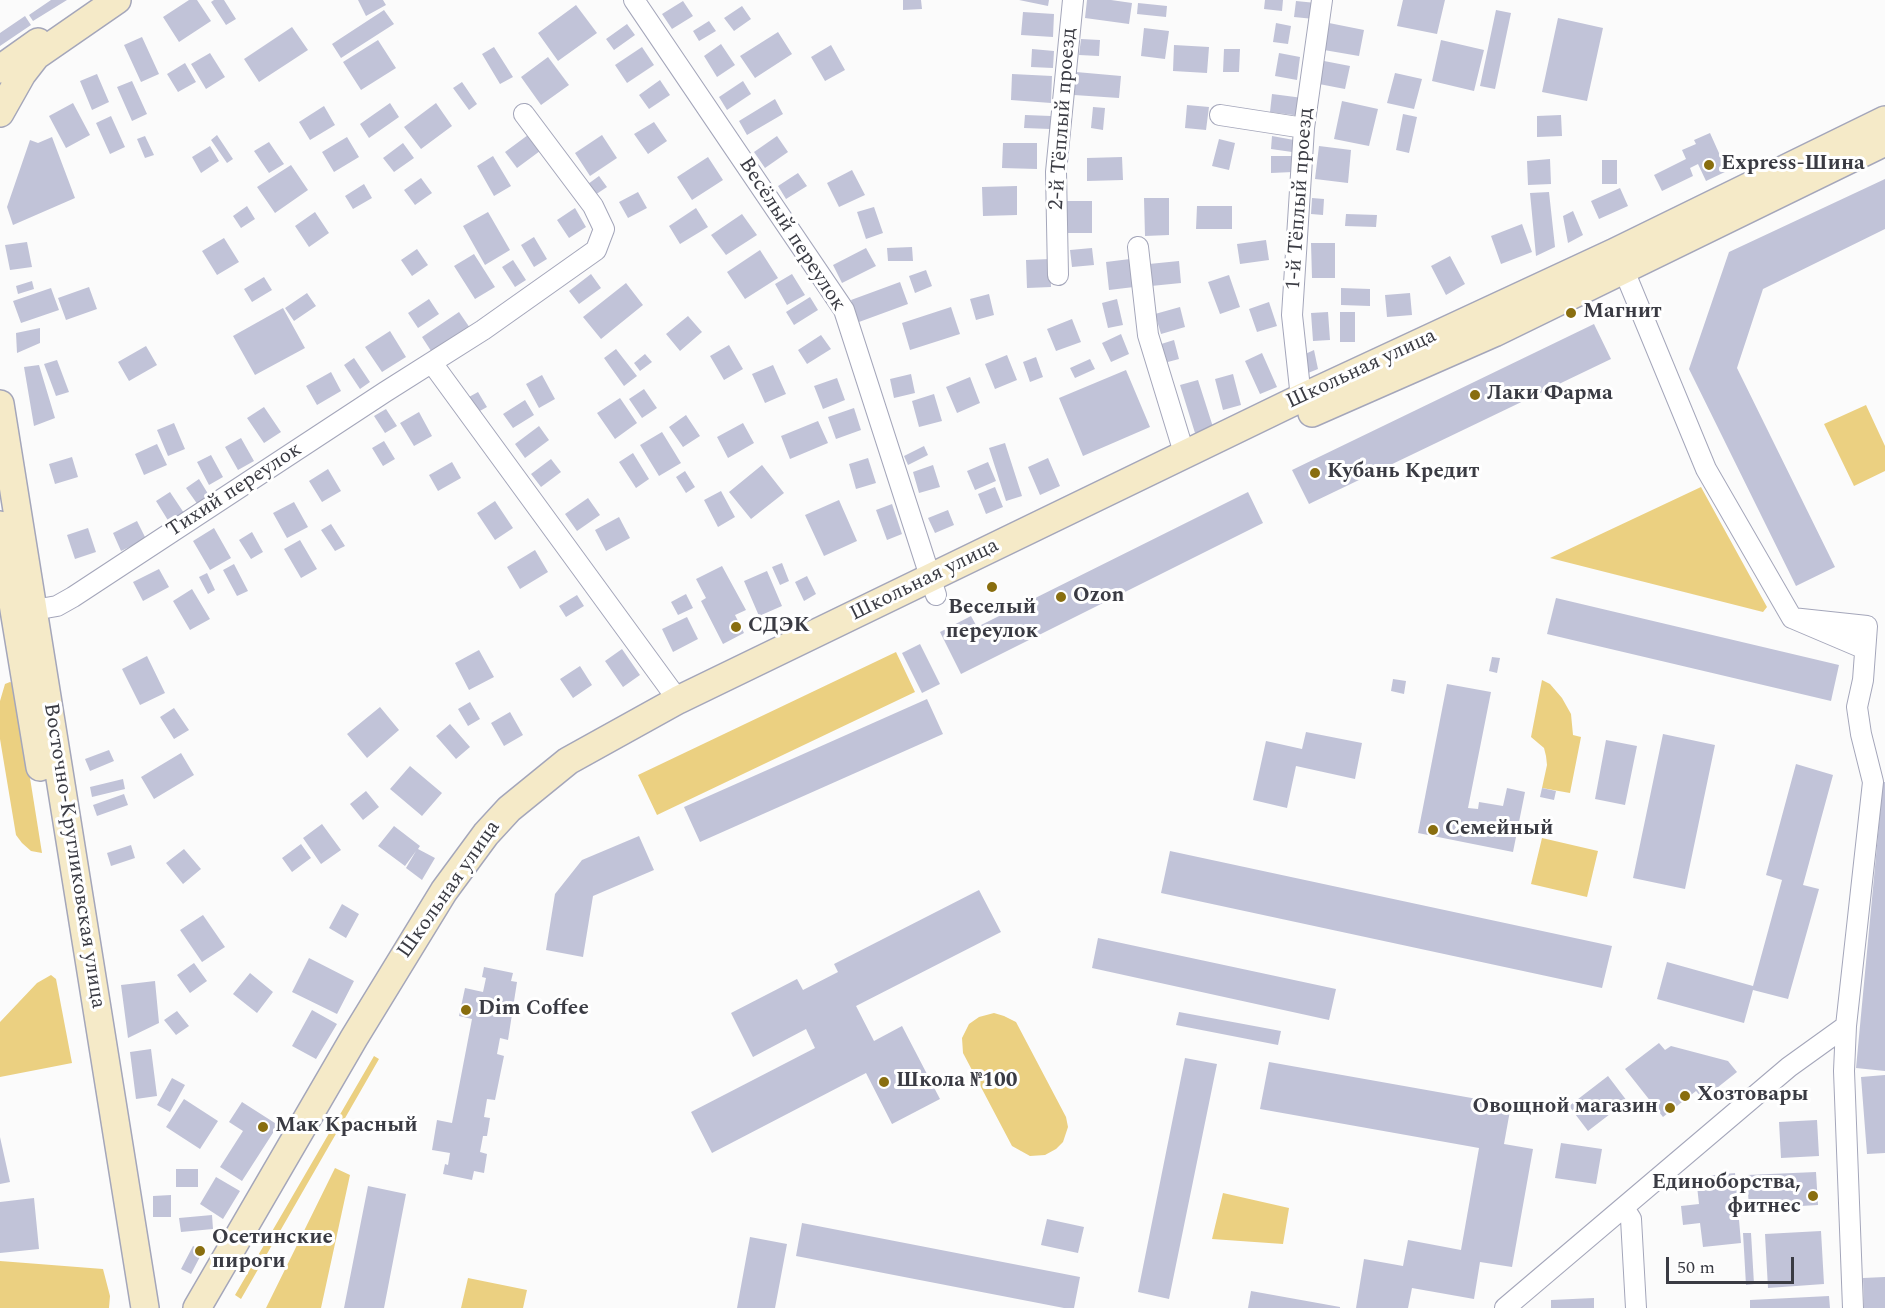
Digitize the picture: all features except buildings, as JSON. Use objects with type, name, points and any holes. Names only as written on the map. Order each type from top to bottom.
[{"type":"main road","points":[[0,69],[102,0]]},
{"type":"main road","points":[[0,113],[22,74],[36,56],[117,0]]},
{"type":"main road","name":"Школьная улица","points":[[203,1306],[404,954],[444,891],[486,834],[509,809],[568,761],[678,700],[1494,333],[1619,260],[1885,120]]},
{"type":"main road","name":"Школьная улица","points":[[203,1306],[294,1173],[436,935],[497,845],[560,785],[618,748],[1301,398],[1619,260],[1670,247],[1885,142]]},
{"type":"main road","name":"Восточно-Кругликовская улица","points":[[0,404],[16,611],[127,1308]]},
{"type":"main road","name":"Восточно-Кругликовская улица","points":[[0,525],[142,1296]]},
{"type":"main road","points":[[142,1296],[165,1308]]},
{"type":"street","name":"Весёлый переулок","points":[[634,0],[844,310],[933,586]]},
{"type":"street","name":"2-й Тёплый проезд","points":[[1058,275],[1056,172],[1073,0]]},
{"type":"street","name":"1-й Тёплый проезд","points":[[1301,398],[1292,315],[1304,128],[1322,0]]},
{"type":"street","name":"Тихий переулок","points":[[16,611],[57,606],[73,597],[375,398],[432,363],[596,250],[604,229],[593,206],[524,114]]},
{"type":"street","points":[[1220,115],[1304,128]]},
{"type":"street","points":[[1138,247],[1148,335],[1185,456]]},
{"type":"street","points":[[1619,260],[1706,469],[1792,618],[1865,649]]},
{"type":"street","points":[[432,363],[678,700]]},
{"type":"street","points":[[1792,618],[1867,626],[1863,680],[1857,707],[1873,782],[1846,1026],[1845,1083],[1853,1308]]},
{"type":"street","points":[[1505,1308],[1789,1067],[1846,1026]]},
{"type":"street","points":[[1624,1208],[1631,1219],[1636,1308]]},
{"type":"shaded area","points":[[1866,405],[1885,446],[1885,471],[1854,486],[1824,424]]},
{"type":"shaded area","points":[[1701,487],[1767,607],[1763,612],[1550,558]]},
{"type":"shaded area","points":[[896,652],[915,692],[657,815],[638,775]]},
{"type":"shaded area","points":[[1542,680],[1550,684],[1562,698],[1571,714],[1573,735],[1581,737],[1570,793],[1542,788],[1547,765],[1546,756],[1544,748],[1531,737]]},
{"type":"shaded area","points":[[10,682],[15,684],[42,853],[31,851],[16,835],[0,739],[0,701],[5,684]]},
{"type":"shaded area","points":[[1542,838],[1598,851],[1587,897],[1531,884]]},
{"type":"shaded area","points":[[51,975],[56,979],[72,1063],[0,1077],[0,1022],[37,983]]},
{"type":"shaded area","points":[[994,1013],[1016,1022],[1066,1117],[1068,1127],[1063,1142],[1045,1155],[1030,1156],[1012,1146],[963,1053],[962,1038],[969,1024],[979,1017]]},
{"type":"shaded area","points":[[374,1056],[379,1059],[241,1299],[235,1295]]},
{"type":"shaded area","points":[[335,1168],[350,1175],[321,1308],[266,1308]]},
{"type":"shaded area","points":[[1223,1193],[1289,1208],[1283,1244],[1212,1239]]},
{"type":"shaded area","points":[[0,1261],[103,1269],[110,1296],[109,1308],[0,1308]]},
{"type":"shaded area","points":[[468,1278],[527,1290],[523,1308],[461,1308]]},
{"type":"place","name":"Express-Шина","points":[[1709,165]]},
{"type":"place","name":"Магнит","points":[[1571,313]]},
{"type":"place","name":"Лаки Фарма","points":[[1475,395]]},
{"type":"place","name":"Кубань Кредит","points":[[1315,473]]},
{"type":"place","name":"Веселый переулок","points":[[992,587]]},
{"type":"place","name":"Ozon","points":[[1061,597]]},
{"type":"place","name":"СДЭК","points":[[736,627]]},
{"type":"place","name":"Семейный","points":[[1433,830]]},
{"type":"place","name":"Dim Coffee","points":[[466,1010]]},
{"type":"place","name":"Школа №100","points":[[884,1082]]},
{"type":"place","name":"Хозтовары","points":[[1685,1096]]},
{"type":"place","name":"Овощной магазин","points":[[1670,1108]]},
{"type":"place","name":"Мак Красный","points":[[263,1127]]},
{"type":"place","name":"Единоборства, фитнес","points":[[1813,1196]]},
{"type":"place","name":"Осетинские пироги","points":[[200,1251]]}]
